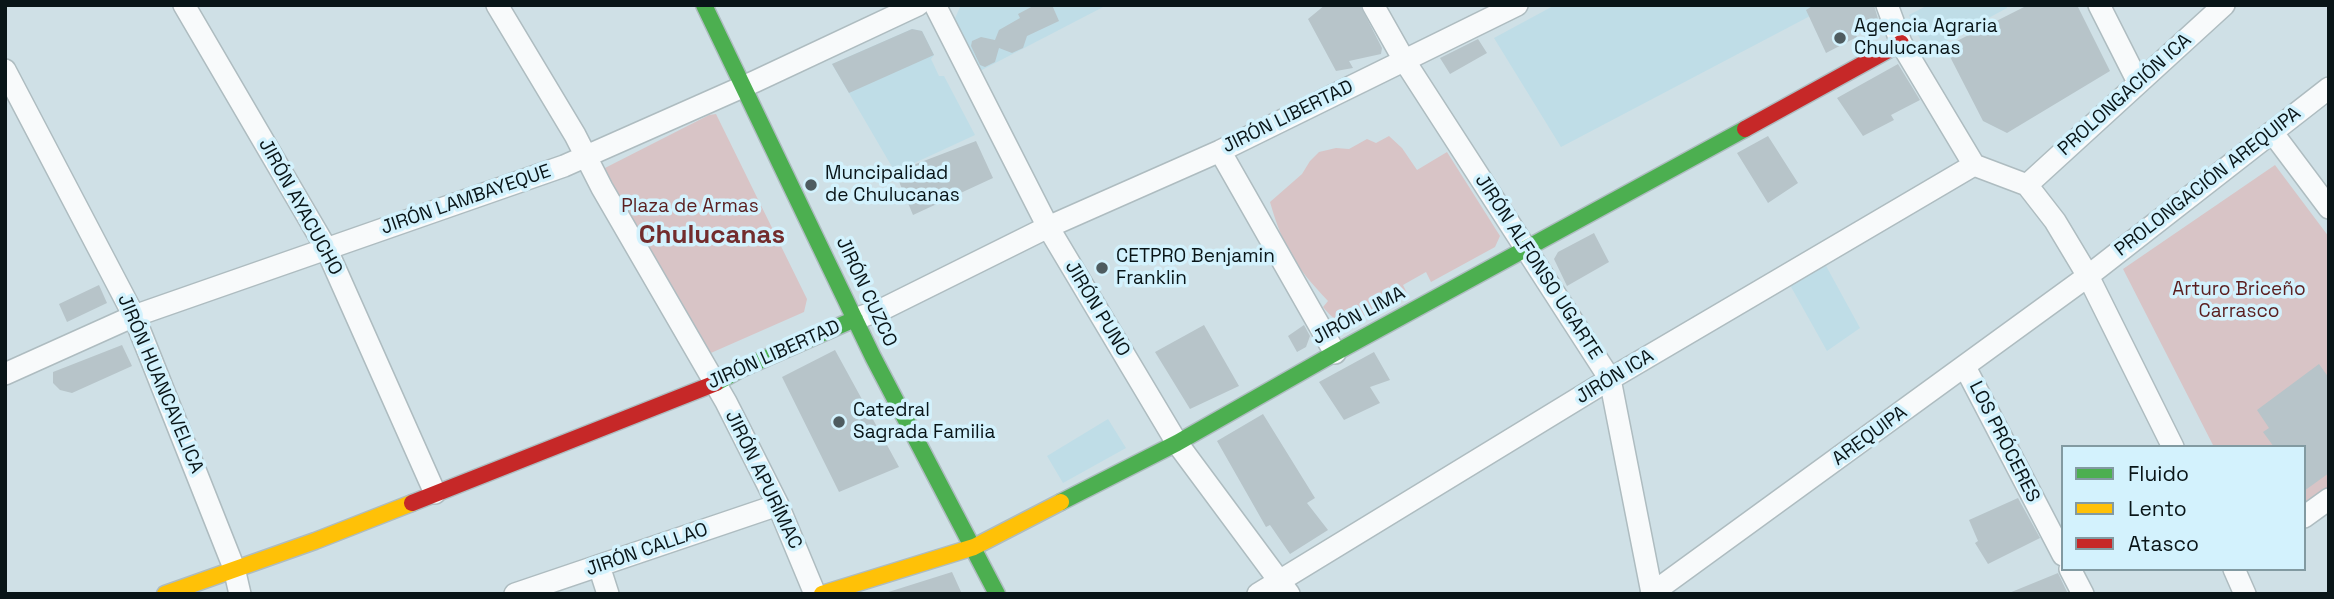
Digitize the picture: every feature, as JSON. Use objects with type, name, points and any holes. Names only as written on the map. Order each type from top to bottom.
[{"type":"street","name":"JIRÓN AYACUCHO","points":[[184,5],[326,248],[435,493]]},
{"type":"street","name":"JIRÓN APURÍMAC","points":[[497,5],[575,135],[585,157],[715,383],[778,505],[815,594]]},
{"type":"street","name":"JIRÓN CUZCO","points":[[704,5],[731,56],[741,87],[873,357],[997,594]]},
{"type":"street","name":"JIRÓN LAMBAYEQUE","points":[[5,374],[134,316],[585,157],[918,5]]},
{"type":"street","name":"JIRÓN PUNO","points":[[935,5],[1048,227],[1177,443],[1285,587]]},
{"type":"street","name":"JIRÓN ALFONSO UGARTE","points":[[1373,5],[1404,60],[1610,379],[1651,593]]},
{"type":"street","name":"JIRÓN LIBERTAD","points":[[165,594],[315,541],[715,383],[741,369],[883,309],[1048,227],[1220,150],[1517,5]]},
{"type":"street","points":[[1887,5],[1901,43],[1974,165],[2026,185],[2056,221],[2088,276],[2172,445]]},
{"type":"street","points":[[2099,5],[2138,82]]},
{"type":"street","name":"PROLONGACIÓN ICA","points":[[2026,185],[2224,5]]},
{"type":"street","name":"JIRÓN LIMA","points":[[822,594],[974,547],[1177,443],[1335,353],[1901,43]]},
{"type":"street","name":"JIRÓN HUANCAVELICA","points":[[5,70],[134,316],[234,568],[240,594]]},
{"type":"street","name":"PROLONGACIÓN AREQUIPA","points":[[2088,276],[2329,89]]},
{"type":"street","points":[[2272,132],[2329,208]]},
{"type":"street","points":[[1220,150],[1335,353]]},
{"type":"street","name":"JIRÓN ICA","points":[[1258,594],[1285,587],[1610,379],[1974,165]]},
{"type":"street","name":"AREQUIPA","points":[[1651,593],[1676,586],[2088,276]]},
{"type":"street","name":"LOS PRÓCERES","points":[[1965,367],[2061,551]]},
{"type":"street","points":[[2306,516],[2329,499]]},
{"type":"street","name":"JIRÓN CALLAO","points":[[515,594],[778,505]]},
{"type":"street","points":[[599,566],[608,594]]},
{"type":"street","points":[[2071,571],[2083,594]]},
{"type":"street","points":[[2235,571],[2245,594]]},
{"type":"shaded area","points":[[1107,5],[976,73],[952,25],[960,7]]},
{"type":"shaded area","points":[[1555,5],[1831,5],[1561,147],[1494,38]]},
{"type":"shaded area","points":[[1928,5],[2006,5],[2007,8],[1926,52],[1909,15]]},
{"type":"shaded area","points":[[912,29],[922,31],[934,55],[931,59],[939,76],[944,76],[975,135],[895,172],[832,64]]},
{"type":"shaded area","points":[[1825,264],[1860,328],[1827,351],[1790,285]]},
{"type":"shaded area","points":[[1108,419],[1126,448],[1063,483],[1047,456]]},
{"type":"green space","name":"Plaza de Armas","points":[[716,114],[807,299],[804,312],[704,356],[601,170],[709,115]]},
{"type":"green space","points":[[1389,136],[1402,148],[1417,170],[1447,152],[1500,236],[1495,247],[1431,282],[1426,272],[1403,285],[1407,293],[1349,324],[1334,318],[1323,307],[1328,301],[1292,256],[1270,202],[1302,174],[1319,152],[1336,148],[1349,149],[1367,139],[1376,143]]},
{"type":"green space","name":"Arturo Briceño Carrasco","points":[[2275,165],[2329,237],[2329,487],[2306,504],[2306,445],[2213,445],[2123,269]]},
{"type":"building","points":[[1035,5],[1052,5],[1059,21],[1027,36],[1023,48],[1012,53],[999,48],[995,62],[985,67],[980,65],[971,46],[972,41],[981,37],[995,40],[999,30],[1020,18],[1018,14]]},
{"type":"building","points":[[1325,5],[1360,5],[1382,48],[1381,54],[1349,61],[1353,68],[1336,71],[1308,19]]},
{"type":"building","points":[[1814,5],[1874,5],[1878,19],[1854,30],[1857,37],[1826,53],[1806,10]]},
{"type":"building","points":[[2028,5],[2077,5],[2110,71],[2007,133],[1983,121],[1945,47]]},
{"type":"building","points":[[912,29],[922,31],[934,55],[849,93],[832,64]]},
{"type":"building","points":[[1478,39],[1487,53],[1450,74],[1440,58]]},
{"type":"building","points":[[1898,64],[1920,100],[1891,115],[1894,120],[1863,136],[1837,98]]},
{"type":"building","points":[[1768,136],[1798,183],[1768,203],[1737,153]]},
{"type":"building","points":[[976,141],[993,178],[913,215],[895,172]]},
{"type":"building","points":[[1594,233],[1609,262],[1567,286],[1554,259],[1558,252]]},
{"type":"building","points":[[99,285],[107,303],[67,322],[59,304]]},
{"type":"building","points":[[1204,325],[1239,386],[1190,409],[1155,352]]},
{"type":"building","points":[[1304,325],[1310,336],[1306,347],[1297,352],[1288,336]]},
{"type":"building","points":[[122,345],[132,366],[72,393],[60,390],[53,383],[53,372]]},
{"type":"building","name":"Catedral Sagrada Familia","points":[[835,350],[899,467],[839,492],[782,377]]},
{"type":"building","points":[[1374,352],[1390,380],[1370,387],[1380,403],[1344,420],[1319,382]]},
{"type":"building","points":[[2319,364],[2329,378],[2329,473],[2306,490],[2306,445],[2273,445],[2263,432],[2269,428],[2257,410]]},
{"type":"building","points":[[1263,414],[1315,498],[1307,503],[1328,530],[1290,554],[1270,525],[1266,527],[1217,441]]},
{"type":"building","points":[[2018,498],[2040,538],[1988,564],[1975,543],[1978,541],[1969,520]]},
{"type":"building","points":[[952,572],[962,594],[882,594]]},
{"type":"building","points":[[2058,573],[2068,594],[2009,594],[2009,593]]},
{"type":"traffic: fast","points":[[704,5],[873,357],[997,594]]},
{"type":"traffic: fast","points":[[1061,502],[1177,443],[1335,353],[1745,129]]},
{"type":"traffic: fast","points":[[716,383],[741,369],[855,319]]},
{"type":"traffic: slow","points":[[822,594],[974,547],[1061,502]]},
{"type":"traffic: slow","points":[[165,594],[315,541],[412,503]]},
{"type":"traffic: jam","points":[[1745,129],[1901,43]]},
{"type":"traffic: jam","points":[[412,503],[716,383]]},
{"type":"place","name":"Agencia Agraria Chulucanas","points":[[1840,38]]},
{"type":"place","name":"Muncipalidad de Chulucanas","points":[[811,185]]},
{"type":"place","name":"CETPRO Benjamin Franklin","points":[[1102,268]]},
{"type":"place","name":"Catedral Sagrada Familia","points":[[839,422]]},
{"type":"district","name":"Chulucanas","points":[[712,236]]}]
